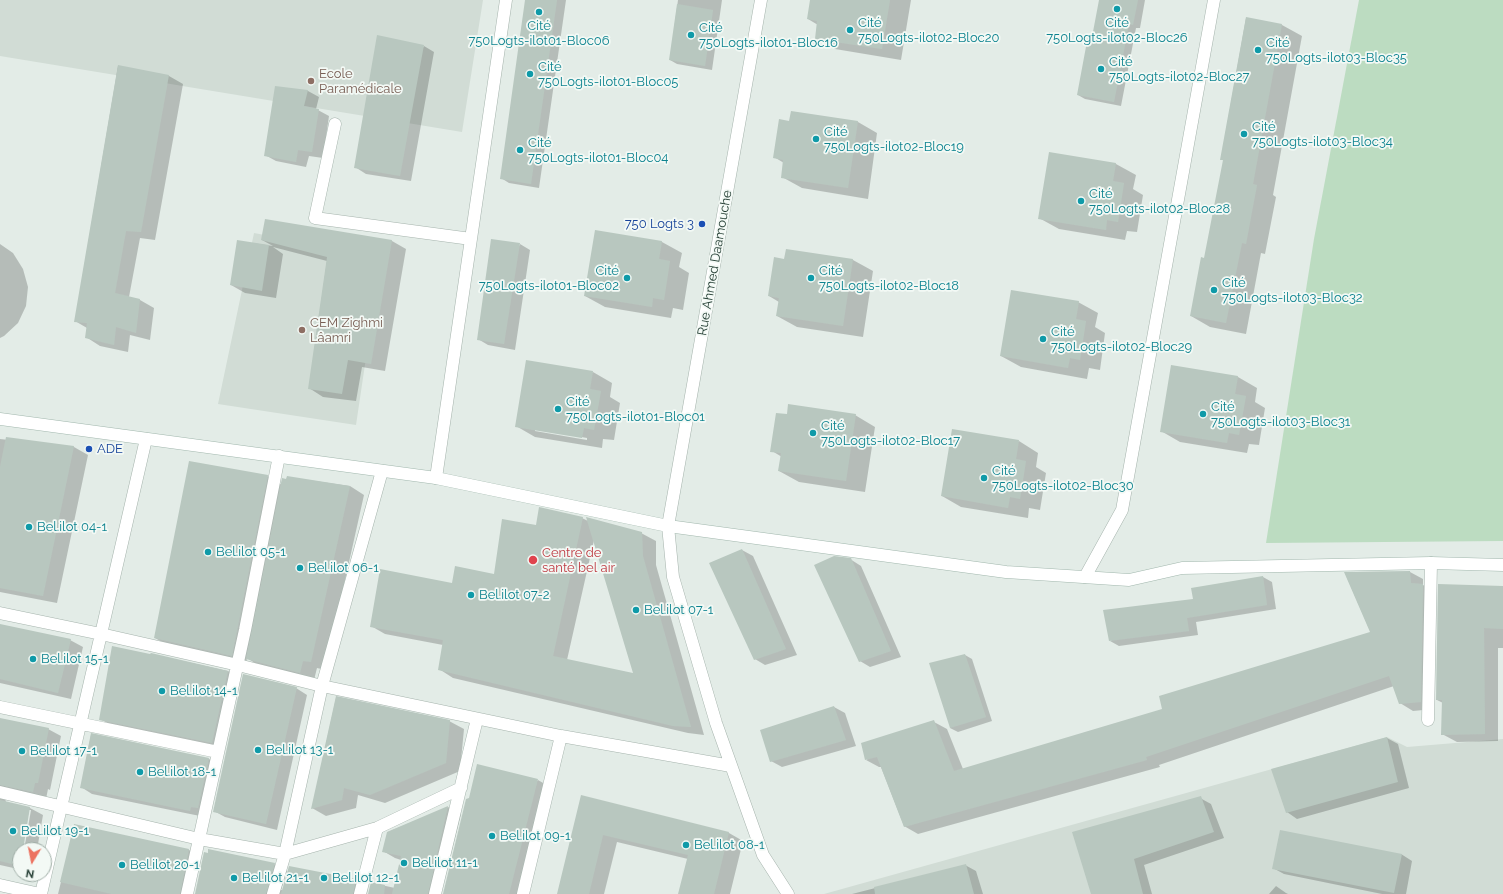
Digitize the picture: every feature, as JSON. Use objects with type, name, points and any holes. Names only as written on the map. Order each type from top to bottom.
[{"type":"street","points":[[436,478],[506,0]]},
{"type":"street","name":"Rue Ahmed Daamouche","points":[[761,0],[668,526],[674,577],[716,723],[763,855],[788,894]]},
{"type":"street","points":[[1085,577],[1122,510],[1214,0]]},
{"type":"street","points":[[335,124],[315,218],[471,239]]},
{"type":"street","points":[[0,419],[436,478],[668,526],[1006,572],[1129,580],[1182,568],[1432,563],[1503,565]]},
{"type":"street","points":[[0,885],[41,894],[146,439]]},
{"type":"street","points":[[187,894],[238,665],[279,456]]},
{"type":"street","points":[[273,894],[285,854],[322,686],[382,471]]},
{"type":"street","points":[[1428,720],[1432,563]]},
{"type":"street","points":[[0,614],[101,634],[238,665],[322,686],[477,719],[561,736],[731,766]]},
{"type":"street","points":[[0,707],[218,752]]},
{"type":"street","points":[[435,894],[477,719]]},
{"type":"street","points":[[523,894],[561,736]]},
{"type":"street","points":[[0,792],[62,808],[199,839],[285,854],[377,828],[461,788]]},
{"type":"street","points":[[360,894],[377,828]]},
{"type":"shaded area","name":"Ecole Paramédicale","points":[[0,0],[483,0],[462,132],[0,56]]},
{"type":"shaded area","name":"CEM Zighmi Lâamri","points":[[254,233],[381,257],[356,425],[218,404]]},
{"type":"shaded area","points":[[1387,737],[1407,747],[1503,739],[1503,894],[824,894]]},
{"type":"green space","points":[[1359,0],[1503,0],[1503,541],[1266,543],[1314,239]]},
{"type":"building","points":[[525,0],[557,0],[531,184],[500,179]]},
{"type":"building","name":"Cité 750Logts-ilot02-Bloc20","points":[[810,0],[890,0],[882,49],[815,39],[817,21],[807,19]]},
{"type":"building","points":[[1099,0],[1138,0],[1133,25],[1129,24],[1114,102],[1077,95],[1088,36],[1092,37]]},
{"type":"building","name":"Cité 750Logts-ilot01-Bloc16","points":[[677,4],[713,10],[705,66],[669,60]]},
{"type":"building","points":[[1246,17],[1282,24],[1253,184],[1257,185],[1246,244],[1242,243],[1226,323],[1190,316],[1201,257],[1204,258],[1223,160],[1220,160]]},
{"type":"building","points":[[377,35],[424,45],[400,176],[354,168]]},
{"type":"building","points":[[118,65],[169,75],[141,232],[126,231],[115,293],[140,299],[136,333],[116,327],[114,345],[85,338],[87,323],[74,322]]},
{"type":"building","points":[[275,86],[308,90],[304,106],[319,109],[312,152],[298,150],[296,162],[264,156]]},
{"type":"building","name":"Cité 750Logts-ilot02-Bloc19","points":[[791,111],[858,121],[848,188],[781,178],[783,160],[773,158],[779,119],[789,121]]},
{"type":"building","name":"Cité 750Logts-ilot02-Bloc28","points":[[1049,152],[1116,163],[1113,181],[1124,183],[1118,222],[1107,220],[1106,230],[1038,219]]},
{"type":"building","points":[[265,219],[392,240],[371,364],[348,360],[342,394],[308,389],[327,257],[261,240]]},
{"type":"building","name":"Cité 750Logts-ilot01-Bloc02","points":[[595,230],[662,241],[659,259],[670,261],[664,300],[653,298],[652,307],[584,296]]},
{"type":"building","points":[[491,239],[520,243],[504,344],[477,340]]},
{"type":"building","points":[[237,240],[269,245],[262,291],[230,285]]},
{"type":"building","name":"Cité 750Logts-ilot02-Bloc18","points":[[786,249],[853,259],[843,326],[776,316],[779,298],[768,296],[774,257],[784,259]]},
{"type":"building","name":"Cité 750Logts-ilot02-Bloc29","points":[[1011,290],[1079,301],[1076,319],[1086,321],[1080,360],[1070,358],[1068,368],[1000,356]]},
{"type":"building","name":"Cité 750Logts-ilot01-Bloc01","points":[[526,360],[593,371],[590,389],[601,391],[594,430],[584,428],[582,438],[515,427]]},
{"type":"building","name":"Cité 750Logts-ilot03-Bloc31","points":[[1171,365],[1238,376],[1235,394],[1246,396],[1239,435],[1229,433],[1227,443],[1160,432]]},
{"type":"building","name":"Cité 750Logts-ilot02-Bloc17","points":[[788,404],[856,414],[846,481],[778,471],[781,453],[770,452],[776,413],[787,414]]},
{"type":"building","name":"Cité 750Logts-ilot02-Bloc30","points":[[952,429],[1019,440],[1016,459],[1026,461],[1020,499],[1010,497],[1008,508],[941,496]]},
{"type":"building","name":"Bel.ilot 04-1","points":[[6,437],[74,446],[43,596],[0,588],[0,467]]},
{"type":"building","name":"Bel.ilot 05-1","points":[[189,461],[268,475],[232,656],[154,638]]},
{"type":"building","name":"Bel.ilot 06-1","points":[[287,476],[350,486],[311,662],[303,661],[300,673],[246,659],[282,478],[286,479]]},
{"type":"building","name":"Bel.ilot 07-2","points":[[539,507],[583,517],[553,656],[633,673],[586,517],[642,532],[643,556],[691,727],[673,726],[438,670],[443,640],[370,627],[380,569],[452,583],[455,566],[494,574],[502,519],[536,525]]},
{"type":"building","points":[[742,549],[786,649],[754,660],[709,563]]},
{"type":"building","points":[[834,556],[851,558],[891,651],[859,662],[814,565]]},
{"type":"building","points":[[1410,571],[1411,583],[1423,584],[1421,702],[1399,704],[1389,676],[1146,757],[1147,760],[904,827],[877,757],[865,760],[861,743],[934,720],[954,771],[1162,709],[1159,696],[1370,632],[1344,572]]},
{"type":"building","points":[[1263,576],[1267,605],[1187,618],[1189,631],[1109,641],[1103,610],[1193,599],[1191,588]]},
{"type":"building","points":[[1438,584],[1503,586],[1503,629],[1484,628],[1485,734],[1441,735],[1442,700],[1436,700]]},
{"type":"building","name":"Bel.ilot 15-1","points":[[0,624],[71,639],[58,693],[0,679]]},
{"type":"building","name":"Bel.ilot 14-1","points":[[112,646],[151,653],[228,671],[212,743],[99,720]]},
{"type":"building","points":[[965,654],[986,717],[950,728],[929,663]]},
{"type":"building","name":"Bel.ilot 13-1","points":[[243,674],[297,687],[266,824],[213,812]]},
{"type":"building","points":[[336,696],[450,720],[446,763],[370,795],[344,788],[342,800],[311,809]]},
{"type":"building","points":[[834,706],[846,740],[770,762],[760,730]]},
{"type":"building","name":"Bel.ilot 17-1","points":[[0,718],[49,728],[38,783],[35,783],[33,792],[0,785]]},
{"type":"building","name":"Bel.ilot 18-1","points":[[91,733],[209,758],[198,808],[191,807],[190,811],[80,788]]},
{"type":"building","points":[[1387,737],[1398,782],[1286,813],[1271,769]]},
{"type":"building","name":"Bel.ilot 09-1","points":[[477,764],[538,779],[509,894],[443,894],[466,799],[469,798]]},
{"type":"building","name":"Bel.ilot 08-1","points":[[581,795],[729,832],[714,894],[678,894],[688,855],[603,835],[589,894],[557,894]]},
{"type":"building","points":[[1201,796],[1214,832],[1134,859],[1143,894],[1091,894],[1072,832]]},
{"type":"building","name":"Bel.ilot 19-1","points":[[0,800],[30,807],[24,842],[12,842],[12,864],[0,861]]},
{"type":"building","name":"Bel.ilot 11-1","points":[[448,806],[428,894],[392,894],[401,856],[382,852],[387,832]]},
{"type":"building","name":"Bel.ilot 20-1","points":[[74,824],[189,849],[180,894],[112,894],[60,882]]},
{"type":"building","points":[[1280,830],[1402,854],[1394,893],[1272,869]]},
{"type":"building","name":"Bel.ilot 21-1","points":[[208,849],[275,863],[266,894],[195,894],[204,852],[208,853]]},
{"type":"building","points":[[966,864],[974,894],[875,894],[874,887]]},
{"type":"building","points":[[289,866],[356,879],[353,894],[281,894]]},
{"type":"building","points":[[371,882],[385,885],[384,894],[368,894]]},
{"type":"place","name":"Cité 750Logts-ilot02-Bloc26","points":[[1117,9]]},
{"type":"place","name":"Cité 750Logts-ilot01-Bloc06","points":[[539,12]]},
{"type":"place","name":"Cité 750Logts-ilot02-Bloc20","points":[[850,30]]},
{"type":"place","name":"Cité 750Logts-ilot01-Bloc16","points":[[691,35]]},
{"type":"place","name":"Cité 750Logts-ilot03-Bloc35","points":[[1258,50]]},
{"type":"place","name":"Cité 750Logts-ilot02-Bloc27","points":[[1101,69]]},
{"type":"place","name":"Cité 750Logts-ilot01-Bloc05","points":[[530,74]]},
{"type":"place","name":"Ecole Paramédicale","points":[[311,81]]},
{"type":"place","name":"Cité 750Logts-ilot03-Bloc34","points":[[1244,134]]},
{"type":"place","name":"Cité 750Logts-ilot02-Bloc19","points":[[816,139]]},
{"type":"place","name":"Cité 750Logts-ilot01-Bloc04","points":[[520,150]]},
{"type":"place","name":"Cité 750Logts-ilot02-Bloc28","points":[[1081,201]]},
{"type":"place","name":"750 Logts 3","points":[[702,224]]},
{"type":"place","name":"Cité 750Logts-ilot01-Bloc02","points":[[627,278]]},
{"type":"place","name":"Cité 750Logts-ilot02-Bloc18","points":[[811,278]]},
{"type":"place","name":"Cité 750Logts-ilot03-Bloc32","points":[[1214,290]]},
{"type":"place","name":"CEM Zighmi Lâamri","points":[[302,330]]},
{"type":"place","name":"Cité 750Logts-ilot02-Bloc29","points":[[1043,339]]},
{"type":"place","name":"Cité 750Logts-ilot01-Bloc01","points":[[558,409]]},
{"type":"place","name":"Cité 750Logts-ilot03-Bloc31","points":[[1203,414]]},
{"type":"place","name":"Cité 750Logts-ilot02-Bloc17","points":[[813,433]]},
{"type":"place","name":"ADE","points":[[89,449]]},
{"type":"place","name":"Cité 750Logts-ilot02-Bloc30","points":[[984,478]]},
{"type":"place","name":"Bel.ilot 04-1","points":[[29,527]]},
{"type":"place","name":"Bel.ilot 05-1","points":[[208,552]]},
{"type":"place","name":"Centre de santé bel air","points":[[533,560]]},
{"type":"place","name":"Bel.ilot 06-1","points":[[300,568]]},
{"type":"place","name":"Bel.ilot 07-2","points":[[471,595]]},
{"type":"place","name":"Bel.ilot 07-1","points":[[636,610]]},
{"type":"place","name":"Bel.ilot 15-1","points":[[33,659]]},
{"type":"place","name":"Bel.ilot 14-1","points":[[162,691]]},
{"type":"place","name":"Bel.ilot 13-1","points":[[258,750]]},
{"type":"place","name":"Bel.ilot 17-1","points":[[22,751]]},
{"type":"place","name":"Bel.ilot 18-1","points":[[140,772]]},
{"type":"place","name":"Bel.ilot 19-1","points":[[13,831]]},
{"type":"place","name":"Bel.ilot 09-1","points":[[492,836]]},
{"type":"place","name":"Bel.ilot 08-1","points":[[686,845]]},
{"type":"place","name":"Bel.ilot 11-1","points":[[404,863]]},
{"type":"place","name":"Bel.ilot 20-1","points":[[122,865]]},
{"type":"place","name":"Bel.ilot 21-1","points":[[234,878]]},
{"type":"place","name":"Bel.ilot 12-1","points":[[324,878]]}]
